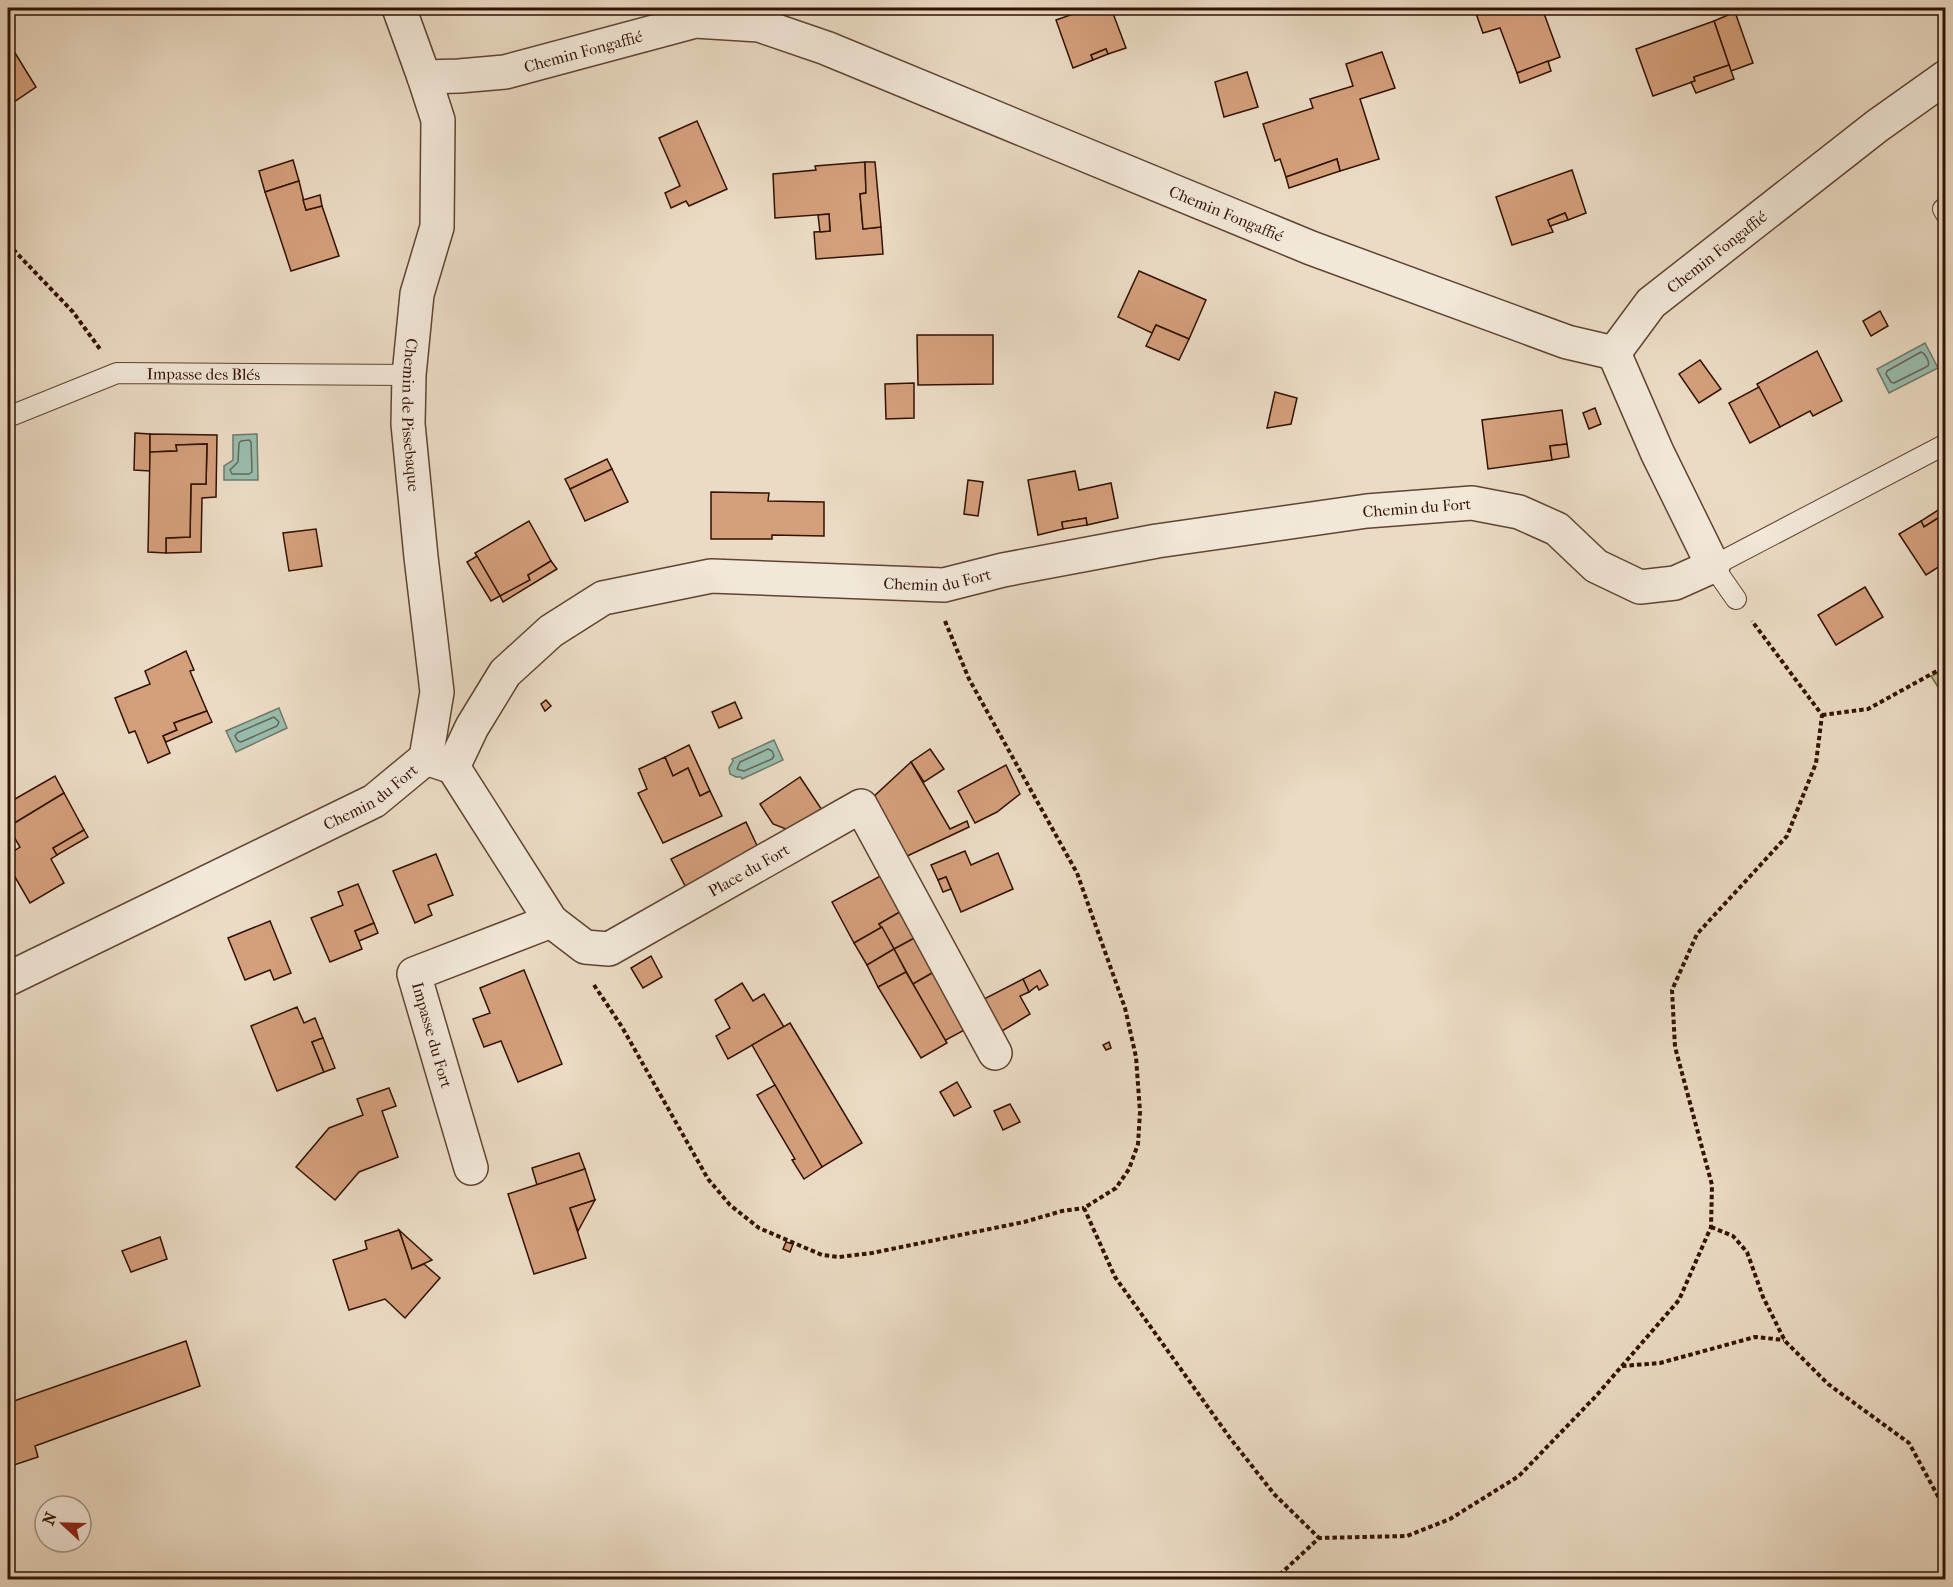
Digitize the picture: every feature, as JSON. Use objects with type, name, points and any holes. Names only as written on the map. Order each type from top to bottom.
[{"type":"street","name":"Chemin de Pissebaque","points":[[399,8],[438,120],[437,227],[417,294],[409,375],[408,424],[437,692],[439,762]]},
{"type":"street","name":"Chemin Fongaffié","points":[[424,77],[505,72],[695,21],[759,25],[826,48],[1311,248],[1567,342],[1614,353],[1651,303],[1877,126],[1946,77]]},
{"type":"street","points":[[1614,353],[1657,452],[1713,566]]},
{"type":"street","name":"Chemin du Fort","points":[[8,979],[374,801],[439,762],[472,727],[505,673],[551,631],[603,598],[711,576],[944,585],[1003,570],[1157,541],[1367,511],[1472,503],[1519,512],[1557,529],[1596,566],[1640,587],[1675,584],[1713,566]]},
{"type":"street","points":[[439,762],[552,921],[585,947]]},
{"type":"street","name":"Place du Fort","points":[[585,947],[609,949],[861,806],[995,1053]]},
{"type":"street","name":"Impasse du Fort","points":[[471,1167],[414,974],[552,921]]},
{"type":"lane","name":"Impasse des Blés","points":[[8,417],[117,374],[409,375]]},
{"type":"lane","name":"Chemin du Fort","points":[[1713,566],[1946,444]]},
{"type":"lane","points":[[1713,566],[1736,599]]},
{"type":"path","points":[[8,244],[73,312],[117,374]]},
{"type":"path","points":[[585,947],[592,983],[622,1027],[708,1179],[730,1205],[759,1228],[822,1255],[838,1257],[872,1253],[1084,1208],[1116,1188],[1129,1169],[1138,1144],[1140,1112],[1136,1057],[1125,1008],[1077,873],[969,679],[943,618],[939,601],[944,585]]},
{"type":"path","points":[[1274,1580],[1319,1539],[1407,1536],[1450,1519],[1519,1476],[1596,1396],[1679,1300],[1711,1227],[1712,1185],[1675,1047],[1672,990],[1697,934],[1787,836],[1816,763],[1822,715],[1736,599]]},
{"type":"path","points":[[1822,715],[1868,709],[1946,666]]},
{"type":"path","points":[[1084,1208],[1115,1277],[1274,1494],[1319,1539]]},
{"type":"path","points":[[1711,1227],[1733,1236],[1747,1252],[1763,1298],[1785,1341],[1828,1384],[1909,1443],[1946,1512]]},
{"type":"path","points":[[1622,1366],[1660,1363],[1755,1337],[1785,1341]]},
{"type":"shaded area","points":[[1945,670],[1945,698],[1931,676]]},
{"type":"water","points":[[1925,343],[1938,368],[1889,393],[1877,369]]},
{"type":"water","points":[[257,434],[258,480],[224,480],[224,466],[233,460],[233,435]]},
{"type":"water","points":[[279,708],[287,728],[236,752],[226,731]]},
{"type":"water","points":[[774,740],[783,760],[742,779],[730,774],[732,759]]},
{"type":"building","points":[[1074,8],[1090,8],[1076,13]]},
{"type":"building","points":[[1090,8],[1111,8],[1126,48],[1108,54],[1106,49],[1091,55],[1093,60],[1073,68],[1056,20]]},
{"type":"building","points":[[1474,8],[1542,8],[1560,57],[1517,73],[1500,28],[1483,33]]},
{"type":"building","points":[[1735,12],[1753,63],[1731,71],[1714,21]]},
{"type":"building","points":[[1714,21],[1729,65],[1694,77],[1695,81],[1653,96],[1636,49]]},
{"type":"building","points":[[12,48],[36,87],[8,106],[8,51]]},
{"type":"building","points":[[1106,49],[1108,54],[1093,60],[1091,55]]},
{"type":"building","points":[[1382,52],[1395,88],[1360,99],[1379,159],[1340,171],[1337,159],[1286,177],[1280,159],[1275,161],[1263,124],[1313,108],[1310,99],[1353,86],[1346,64]]},
{"type":"building","points":[[1548,61],[1551,71],[1520,83],[1517,73]]},
{"type":"building","points":[[1729,65],[1734,79],[1696,93],[1691,82],[1695,81],[1694,77]]},
{"type":"building","points":[[1247,72],[1258,107],[1224,117],[1215,82]]},
{"type":"building","points":[[697,121],[727,189],[689,206],[686,201],[671,208],[665,193],[680,186],[659,138]]},
{"type":"building","points":[[1337,159],[1340,171],[1289,188],[1286,177]]},
{"type":"building","points":[[293,160],[299,181],[265,192],[259,171]]},
{"type":"building","points":[[865,162],[866,193],[860,194],[863,229],[881,227],[883,254],[816,259],[814,232],[830,231],[829,214],[775,218],[773,174],[816,170],[815,166]]},
{"type":"building","points":[[865,162],[875,162],[881,227],[863,229],[860,194],[866,193]]},
{"type":"building","points":[[1572,170],[1586,213],[1568,220],[1565,213],[1548,220],[1553,232],[1512,245],[1496,197]]},
{"type":"building","points":[[299,181],[306,210],[322,206],[339,256],[291,271],[265,192]]},
{"type":"building","points":[[320,195],[322,206],[306,210],[303,200]]},
{"type":"building","points":[[1565,213],[1568,220],[1550,226],[1548,220]]},
{"type":"building","points":[[829,214],[830,231],[820,232],[818,215]]},
{"type":"building","points":[[1139,271],[1206,300],[1189,339],[1156,325],[1152,333],[1118,317]]},
{"type":"building","points":[[1880,311],[1888,326],[1871,336],[1863,321]]},
{"type":"building","points":[[1156,325],[1189,339],[1179,360],[1146,346]]},
{"type":"building","points":[[917,335],[993,335],[993,384],[918,385]]},
{"type":"building","points":[[1817,351],[1842,401],[1813,416],[1810,411],[1780,427],[1757,384]]},
{"type":"building","points":[[1700,360],[1721,389],[1699,403],[1679,374]]},
{"type":"building","points":[[914,383],[914,418],[886,419],[885,384]]},
{"type":"building","points":[[1759,387],[1780,427],[1750,443],[1729,403]]},
{"type":"building","points":[[1275,392],[1297,398],[1291,424],[1267,428]]},
{"type":"building","points":[[1595,408],[1601,424],[1589,429],[1583,413]]},
{"type":"building","points":[[1562,410],[1567,444],[1550,446],[1552,460],[1488,469],[1482,420]]},
{"type":"building","points":[[135,433],[150,434],[150,471],[134,470]]},
{"type":"building","points":[[150,434],[217,435],[216,497],[202,498],[201,552],[166,553],[166,538],[190,537],[191,484],[206,484],[207,444],[176,445],[177,451],[150,452]]},
{"type":"building","points":[[207,444],[206,484],[191,484],[190,537],[166,538],[166,553],[148,552],[150,452],[177,451],[176,445]]},
{"type":"building","points":[[1567,444],[1569,457],[1552,460],[1550,446]]},
{"type":"building","points":[[607,459],[612,469],[570,489],[565,479]]},
{"type":"building","points":[[612,469],[628,502],[585,521],[570,489]]},
{"type":"building","points":[[1075,471],[1079,490],[1111,483],[1118,518],[1087,525],[1086,518],[1062,522],[1063,529],[1038,535],[1028,480]]},
{"type":"building","points":[[968,480],[983,482],[978,516],[964,514]]},
{"type":"building","points":[[711,492],[769,493],[768,501],[824,502],[824,536],[772,535],[772,539],[711,539]]},
{"type":"building","points":[[1946,505],[1946,513],[1924,527],[1921,521]]},
{"type":"building","points":[[1946,513],[1946,568],[1943,564],[1926,575],[1899,534],[1921,521],[1924,527]]},
{"type":"building","points":[[1086,518],[1087,525],[1063,529],[1062,522]]},
{"type":"building","points":[[529,521],[551,561],[528,575],[530,580],[500,596],[475,553]]},
{"type":"building","points":[[316,529],[322,566],[289,571],[283,533]]},
{"type":"building","points":[[477,556],[500,596],[491,601],[467,562]]},
{"type":"building","points":[[551,561],[557,569],[503,602],[500,596],[530,580],[528,575]]},
{"type":"building","points":[[1865,587],[1883,617],[1836,645],[1818,615]]},
{"type":"building","points":[[186,651],[194,670],[190,671],[207,711],[174,723],[177,730],[163,736],[170,753],[148,763],[135,731],[129,733],[115,698],[150,684],[145,671]]},
{"type":"building","points":[[546,700],[551,706],[545,711],[541,704]]},
{"type":"building","points":[[735,702],[742,718],[719,728],[712,712]]},
{"type":"building","points":[[207,711],[212,722],[166,742],[163,736],[177,730],[174,723]]},
{"type":"building","points":[[689,745],[710,791],[700,796],[688,768],[673,776],[665,757]]},
{"type":"building","points":[[930,749],[944,769],[924,782],[911,762]]},
{"type":"building","points":[[665,757],[673,776],[688,768],[700,796],[710,791],[722,816],[663,843],[638,793],[647,789],[639,769]]},
{"type":"building","points":[[911,762],[950,829],[967,821],[969,827],[903,858],[870,800]]},
{"type":"building","points":[[1006,765],[1020,794],[997,812],[975,823],[958,791]]},
{"type":"building","points":[[55,776],[64,793],[8,827],[8,803]]},
{"type":"building","points":[[800,777],[822,810],[791,831],[773,824],[760,804]]},
{"type":"building","points":[[64,793],[84,830],[53,848],[57,855],[51,859],[64,883],[30,903],[8,865],[8,855],[20,847],[8,827]]},
{"type":"building","points":[[746,822],[760,852],[690,895],[671,859]]},
{"type":"building","points":[[84,830],[88,837],[57,855],[53,848]]},
{"type":"building","points":[[965,851],[971,865],[998,853],[1013,889],[961,912],[946,877],[938,880],[931,865]]},
{"type":"building","points":[[436,854],[453,895],[428,905],[432,915],[415,923],[393,871]]},
{"type":"building","points":[[886,873],[905,909],[879,924],[882,927],[854,943],[832,902]]},
{"type":"building","points":[[946,877],[951,889],[943,892],[938,880]]},
{"type":"building","points":[[358,884],[374,923],[355,931],[362,949],[330,962],[311,918],[343,905],[338,892]]},
{"type":"building","points":[[905,909],[920,935],[894,949],[879,924]]},
{"type":"building","points":[[270,921],[291,973],[274,980],[270,970],[245,980],[228,938]]},
{"type":"building","points":[[374,923],[378,933],[359,941],[355,931]]},
{"type":"building","points":[[882,927],[894,949],[867,965],[854,943]]},
{"type":"building","points":[[920,935],[939,969],[913,984],[894,949]]},
{"type":"building","points":[[894,949],[906,972],[878,987],[867,965]]},
{"type":"building","points":[[651,956],[662,977],[643,988],[631,968]]},
{"type":"building","points":[[939,969],[970,1027],[944,1041],[913,984]]},
{"type":"building","points":[[524,970],[562,1064],[518,1082],[501,1041],[484,1047],[473,1019],[490,1013],[480,988]]},
{"type":"building","points":[[1040,970],[1048,985],[1039,990],[1037,986],[1029,992],[1023,979]]},
{"type":"building","points":[[906,972],[947,1043],[921,1058],[878,987]]},
{"type":"building","points":[[1023,979],[1029,992],[1020,996],[1030,1014],[1002,1031],[984,999]]},
{"type":"building","points":[[742,983],[753,1001],[764,994],[784,1027],[728,1059],[716,1036],[730,1028],[715,1000]]},
{"type":"building","points":[[297,1007],[304,1023],[315,1018],[323,1038],[312,1042],[324,1072],[277,1091],[251,1026]]},
{"type":"building","points":[[790,1023],[862,1143],[822,1167],[752,1045]]},
{"type":"building","points":[[323,1038],[335,1068],[324,1072],[312,1042]]},
{"type":"building","points":[[1109,1042],[1111,1048],[1106,1050],[1103,1045]]},
{"type":"building","points":[[957,1082],[971,1107],[954,1116],[940,1092]]},
{"type":"building","points":[[775,1085],[822,1167],[804,1179],[792,1160],[795,1159],[757,1095]]},
{"type":"building","points":[[389,1088],[396,1106],[382,1111],[398,1157],[359,1172],[335,1200],[296,1167],[329,1128],[363,1115],[357,1099]]},
{"type":"building","points":[[1010,1104],[1020,1122],[1003,1130],[994,1111]]},
{"type":"building","points":[[579,1153],[585,1169],[537,1185],[532,1168]]},
{"type":"building","points":[[585,1169],[595,1200],[570,1208],[586,1258],[534,1274],[508,1194]]},
{"type":"building","points":[[595,1200],[578,1231],[570,1208]]},
{"type":"building","points":[[399,1230],[432,1260],[412,1269]]},
{"type":"building","points":[[399,1230],[412,1269],[424,1264],[440,1278],[405,1318],[385,1299],[349,1310],[333,1260],[367,1249],[365,1241]]},
{"type":"building","points":[[160,1237],[167,1259],[131,1272],[122,1251]]},
{"type":"building","points":[[786,1242],[793,1244],[790,1252],[783,1249]]},
{"type":"building","points":[[186,1341],[200,1386],[35,1446],[38,1457],[8,1467],[8,1403]]}]
